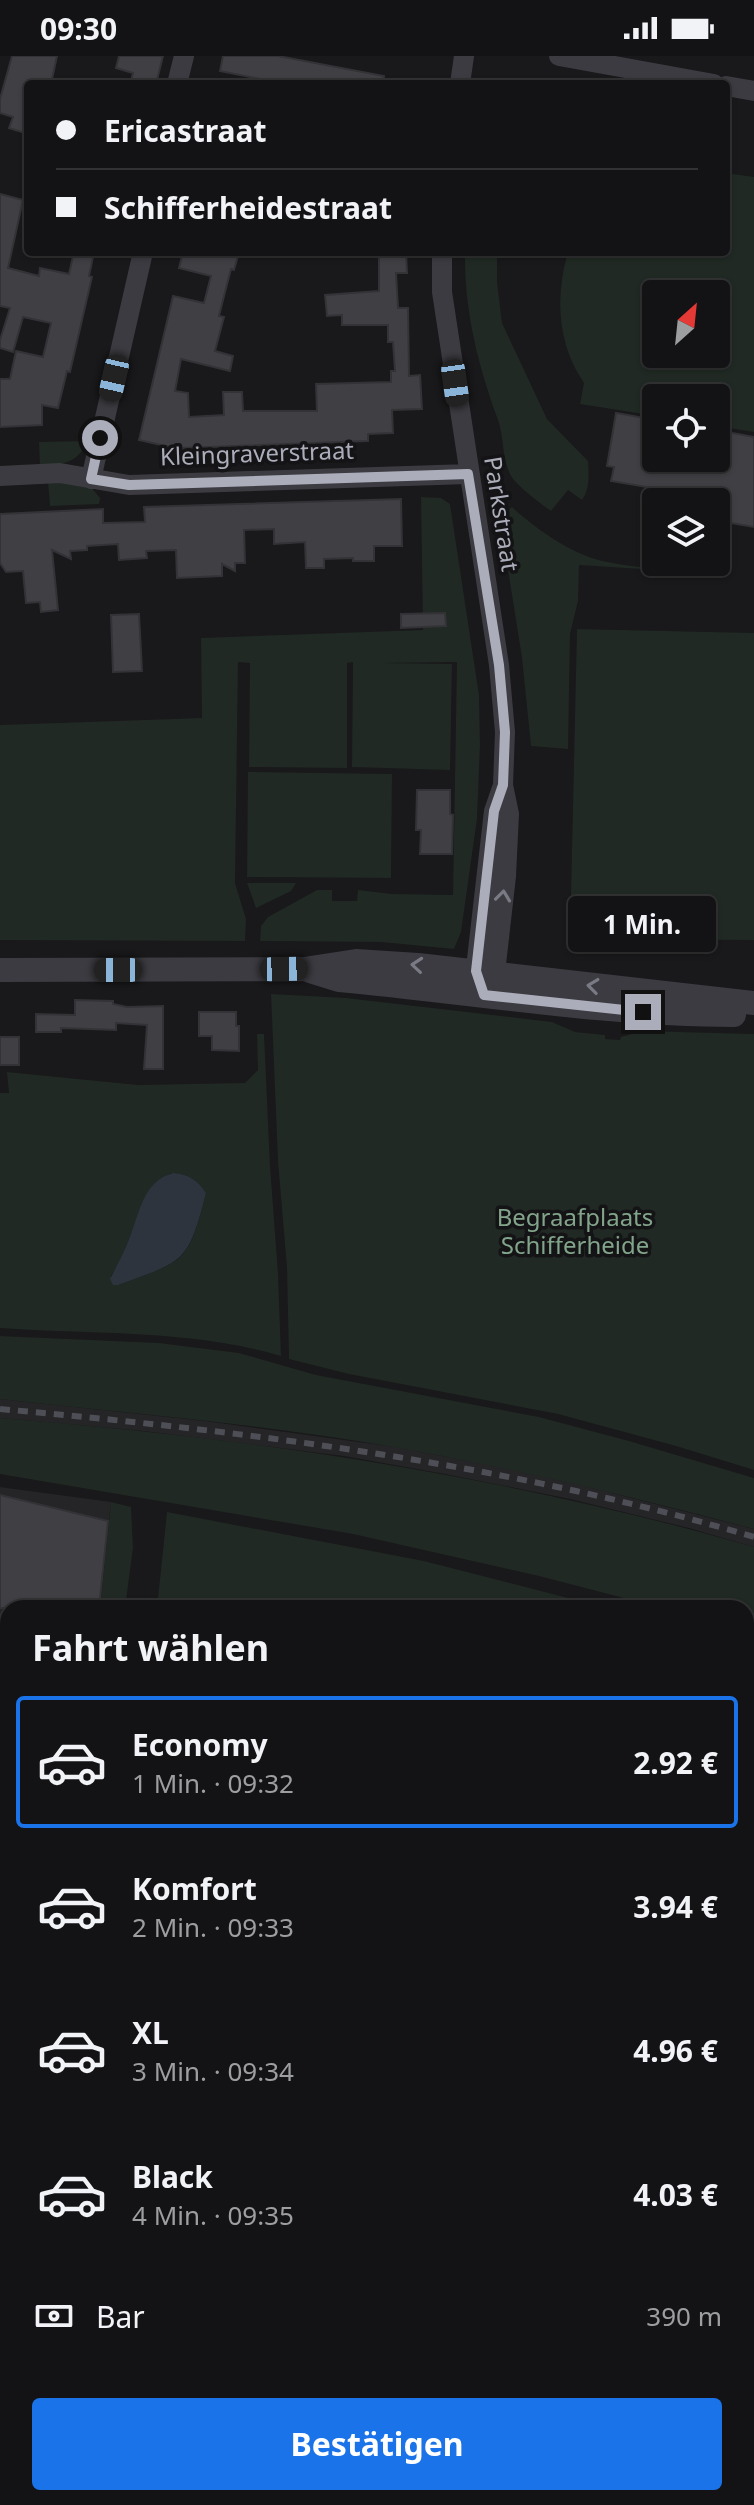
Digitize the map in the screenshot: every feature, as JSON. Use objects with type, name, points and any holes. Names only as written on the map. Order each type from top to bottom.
[{"type":"street","points":[[178,80],[184,56]]},
{"type":"street","points":[[461,80],[464,56]]},
{"type":"street","points":[[559,56],[692,80]]},
{"type":"street","points":[[730,87],[754,91]]},
{"type":"street","points":[[91,479],[142,256]]},
{"type":"street","name":"Parkstraat","points":[[442,256],[442,292],[499,665],[505,732],[503,785],[509,814],[506,876],[485,980]]},
{"type":"street","name":"Kleingraverstraat","points":[[0,476],[60,473],[129,485],[468,474]]},
{"type":"street","points":[[0,970],[304,969],[339,980],[485,980],[754,1003]]},
{"type":"street","points":[[485,980],[643,1012],[733,1015],[754,1011]]},
{"type":"shaded area","points":[[173,1173],[192,1178],[206,1193],[188,1247],[170,1264],[113,1285],[110,1279],[148,1191],[163,1177]]},
{"type":"shaded area","points":[[0,1399],[205,1421],[395,1447],[529,1472],[754,1529],[754,1547],[570,1499],[344,1456],[144,1431],[0,1418]]},
{"type":"shaded area","points":[[0,1487],[111,1502],[100,1600],[0,1600]]},
{"type":"green space","points":[[730,174],[754,177],[754,432],[730,428],[730,384],[642,384],[642,414],[580,404],[584,383],[568,352],[564,336],[561,286],[567,256],[730,256]]},
{"type":"green space","points":[[465,256],[497,256],[502,323],[547,419],[588,461],[588,486],[582,500],[568,490],[551,511],[510,474],[474,338]]},
{"type":"green space","points":[[86,441],[74,458],[40,466],[39,442]]},
{"type":"green space","points":[[48,482],[90,486],[100,498],[99,504],[50,506]]},
{"type":"green space","points":[[421,497],[441,498],[450,504],[479,695],[477,819],[461,932],[454,949],[381,942],[260,941],[261,926],[268,917],[317,890],[332,890],[332,901],[357,901],[358,890],[453,895],[457,662],[383,663],[452,664],[450,770],[352,767],[353,662],[347,663],[347,768],[249,767],[250,663],[238,662],[235,883],[246,919],[245,941],[0,940],[0,725],[202,718],[201,638],[423,630]]},
{"type":"green space","points":[[512,507],[570,549],[611,563],[642,567],[579,565],[578,601],[570,634],[568,749],[531,746],[522,658],[500,519]]},
{"type":"green space","points":[[577,629],[754,633],[754,940],[570,939]]},
{"type":"green space","points":[[248,772],[392,774],[391,878],[247,877]]},
{"type":"green space","points":[[247,883],[296,883],[291,891],[256,908]]},
{"type":"green space","name":"Begraafplaats Schifferheide","points":[[271,994],[346,998],[552,1022],[575,1032],[605,1035],[605,1039],[620,1040],[621,1037],[643,1031],[754,1034],[754,1470],[558,1414],[349,1374],[289,1359],[287,1268],[278,1161]]},
{"type":"green space","points":[[257,1034],[264,1034],[281,1356],[246,1347],[177,1337],[0,1328],[0,1093],[9,1093],[7,1072],[138,1085],[245,1083],[258,1070]],"holes":[[[169,1174],[192,1178],[206,1193],[188,1247],[171,1264],[118,1285],[111,1276],[132,1231]]]},
{"type":"green space","points":[[0,1336],[159,1343],[239,1353],[316,1375],[539,1417],[754,1478],[754,1529],[577,1485],[398,1448],[250,1426],[0,1399]]},
{"type":"green space","points":[[0,1418],[191,1437],[380,1463],[568,1500],[754,1547],[754,1600],[631,1600],[353,1534],[0,1474]]},
{"type":"green space","points":[[111,1502],[131,1507],[133,1548],[126,1600],[101,1600]]},
{"type":"green space","points":[[167,1512],[424,1561],[576,1600],[158,1600]]},
{"type":"building","points":[[12,56],[57,56],[52,80],[24,80],[24,133],[9,128],[13,117],[0,113],[0,99]]},
{"type":"building","points":[[119,56],[163,56],[157,80],[131,80],[133,73],[116,68]]},
{"type":"building","points":[[223,56],[278,56],[384,76],[384,80],[265,80],[220,71]]},
{"type":"building","points":[[0,194],[23,200],[8,268],[39,276],[40,268],[69,274],[73,256],[93,256],[89,276],[92,277],[70,372],[67,371],[58,408],[42,405],[42,425],[0,427],[0,379],[10,379],[16,351],[43,357],[51,323],[23,317],[13,352],[0,348],[10,308],[0,306]]},
{"type":"building","points":[[182,256],[238,256],[234,270],[231,269],[219,316],[224,317],[215,351],[233,356],[230,371],[181,359],[175,391],[188,393],[189,417],[224,415],[223,392],[242,392],[243,411],[317,411],[316,384],[391,382],[391,371],[395,371],[393,342],[388,342],[388,325],[342,325],[342,315],[327,316],[325,295],[379,291],[379,256],[406,256],[407,273],[396,273],[398,308],[408,308],[409,376],[420,375],[422,409],[392,410],[393,433],[368,434],[368,441],[183,450],[139,440],[173,296],[204,303],[211,276],[179,268]]},
{"type":"building","points":[[616,413],[642,418],[642,472],[730,472],[730,433],[754,437],[754,527],[730,523],[730,488],[653,488],[611,481],[614,467],[607,466]]},
{"type":"building","points":[[401,499],[402,546],[374,546],[374,561],[324,559],[324,568],[306,568],[305,542],[274,544],[274,529],[244,530],[245,563],[235,563],[235,571],[222,564],[222,576],[177,578],[176,550],[146,551],[147,558],[119,560],[118,544],[87,546],[87,550],[70,551],[71,559],[52,550],[58,610],[41,612],[40,602],[26,603],[23,571],[6,572],[0,563],[0,514],[103,509],[103,523],[145,522],[144,507]]},
{"type":"building","points":[[445,613],[446,626],[401,628],[401,614]]},
{"type":"building","points":[[139,614],[142,671],[113,672],[111,615]]},
{"type":"building","points":[[417,790],[450,790],[452,854],[420,854],[421,830],[416,830]]},
{"type":"building","points":[[75,1000],[113,1001],[113,1004],[127,1007],[163,1006],[163,1069],[144,1069],[147,1025],[116,1023],[116,1030],[61,1028],[61,1032],[36,1032],[36,1014],[75,1015]]},
{"type":"building","points":[[199,1012],[236,1012],[239,1051],[212,1050],[212,1036],[199,1036]]},
{"type":"building","points":[[0,1037],[19,1037],[19,1065],[0,1065]]},
{"type":"building","points":[[0,1495],[108,1521],[100,1600],[0,1600]]},
{"type":"railway","points":[[0,1409],[286,1440],[475,1470],[662,1511],[754,1537]]},
{"type":"route","points":[[100,438],[91,479],[129,485],[468,474],[499,665],[505,732],[503,785],[494,811],[476,971],[484,995],[643,1012]]}]
